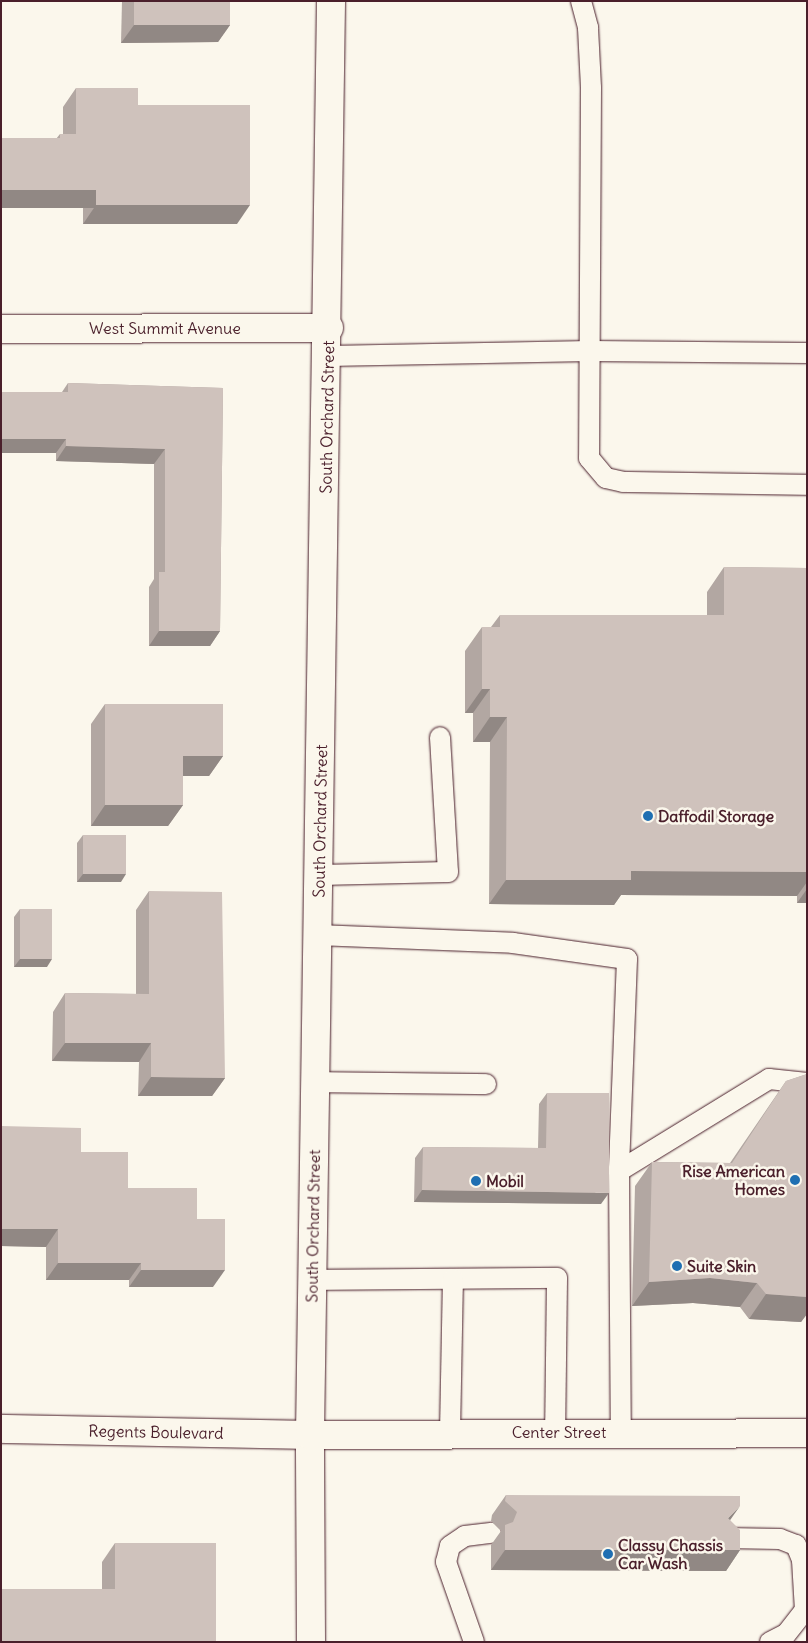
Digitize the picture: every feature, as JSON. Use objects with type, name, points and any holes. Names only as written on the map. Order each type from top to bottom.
[{"type":"main road","name":"South Orchard Street","points":[[311,1642],[310,1435],[329,328],[331,1]]},
{"type":"main road","name":"West Summit Avenue","points":[[1,329],[329,328]]},
{"type":"main road","name":"Regents Boulevard","points":[[1,1429],[310,1435]]},
{"type":"main road","name":"Center Street","points":[[310,1435],[555,1431],[807,1433]]},
{"type":"lane","points":[[581,1],[588,28],[591,88],[588,453],[594,468],[606,478],[807,484]]},
{"type":"lane","points":[[328,356],[590,351],[807,353]]},
{"type":"lane","points":[[319,875],[448,872],[440,737]]},
{"type":"lane","points":[[318,935],[513,943],[627,959],[619,1171],[621,1432]]},
{"type":"lane","points":[[619,1171],[769,1079],[807,1083]]},
{"type":"lane","points":[[315,1082],[486,1084]]},
{"type":"lane","points":[[313,1280],[557,1278],[555,1431]]},
{"type":"lane","points":[[450,1433],[453,1279]]},
{"type":"lane","points":[[474,1642],[446,1562],[450,1546],[458,1541],[491,1533]]},
{"type":"lane","points":[[726,1538],[780,1539],[796,1545],[802,1560],[805,1610],[786,1634],[770,1642]]},
{"type":"building","points":[[134,1],[230,1],[230,25],[134,25]]},
{"type":"building","points":[[76,88],[138,88],[138,105],[250,105],[250,205],[96,205],[96,190],[1,190],[1,138],[60,138],[60,134],[76,134]]},
{"type":"building","points":[[68,383],[223,388],[220,631],[159,631],[159,572],[165,572],[165,449],[66,446],[66,439],[1,439],[1,392],[68,392]]},
{"type":"building","name":"Daffodil Storage","points":[[724,567],[807,568],[807,872],[631,871],[631,880],[506,880],[507,717],[490,717],[490,689],[482,689],[482,627],[500,627],[500,615],[724,615]]},
{"type":"building","points":[[105,704],[223,704],[223,756],[183,756],[183,805],[105,805]]},
{"type":"building","points":[[83,835],[126,835],[126,874],[83,874]]},
{"type":"building","points":[[149,891],[222,892],[225,1078],[151,1077],[151,1043],[65,1043],[65,993],[149,994]]},
{"type":"building","points":[[20,909],[52,909],[52,959],[20,959]]},
{"type":"building","points":[[807,1074],[807,1297],[766,1294],[757,1283],[710,1278],[649,1282],[652,1162],[732,1163],[786,1081]]},
{"type":"building","points":[[547,1093],[609,1093],[609,1193],[422,1190],[423,1147],[546,1148]]},
{"type":"building","points":[[1,1126],[81,1128],[81,1152],[128,1152],[128,1188],[197,1188],[197,1219],[225,1219],[225,1270],[141,1270],[141,1263],[58,1263],[58,1229],[1,1229]]},
{"type":"building","points":[[506,1495],[740,1496],[740,1506],[728,1518],[740,1530],[740,1550],[505,1550],[505,1525],[513,1522],[517,1512],[505,1501]]},
{"type":"building","points":[[115,1543],[216,1543],[216,1642],[1,1642],[1,1589],[115,1589]]},
{"type":"place","name":"Daffodil Storage","points":[[648,816]]},
{"type":"place","name":"Rise American Homes","points":[[795,1180]]},
{"type":"place","name":"Mobil","points":[[476,1181]]},
{"type":"place","name":"Suite Skin","points":[[677,1266]]},
{"type":"place","name":"Classy Chassis Car Wash","points":[[608,1554]]}]
